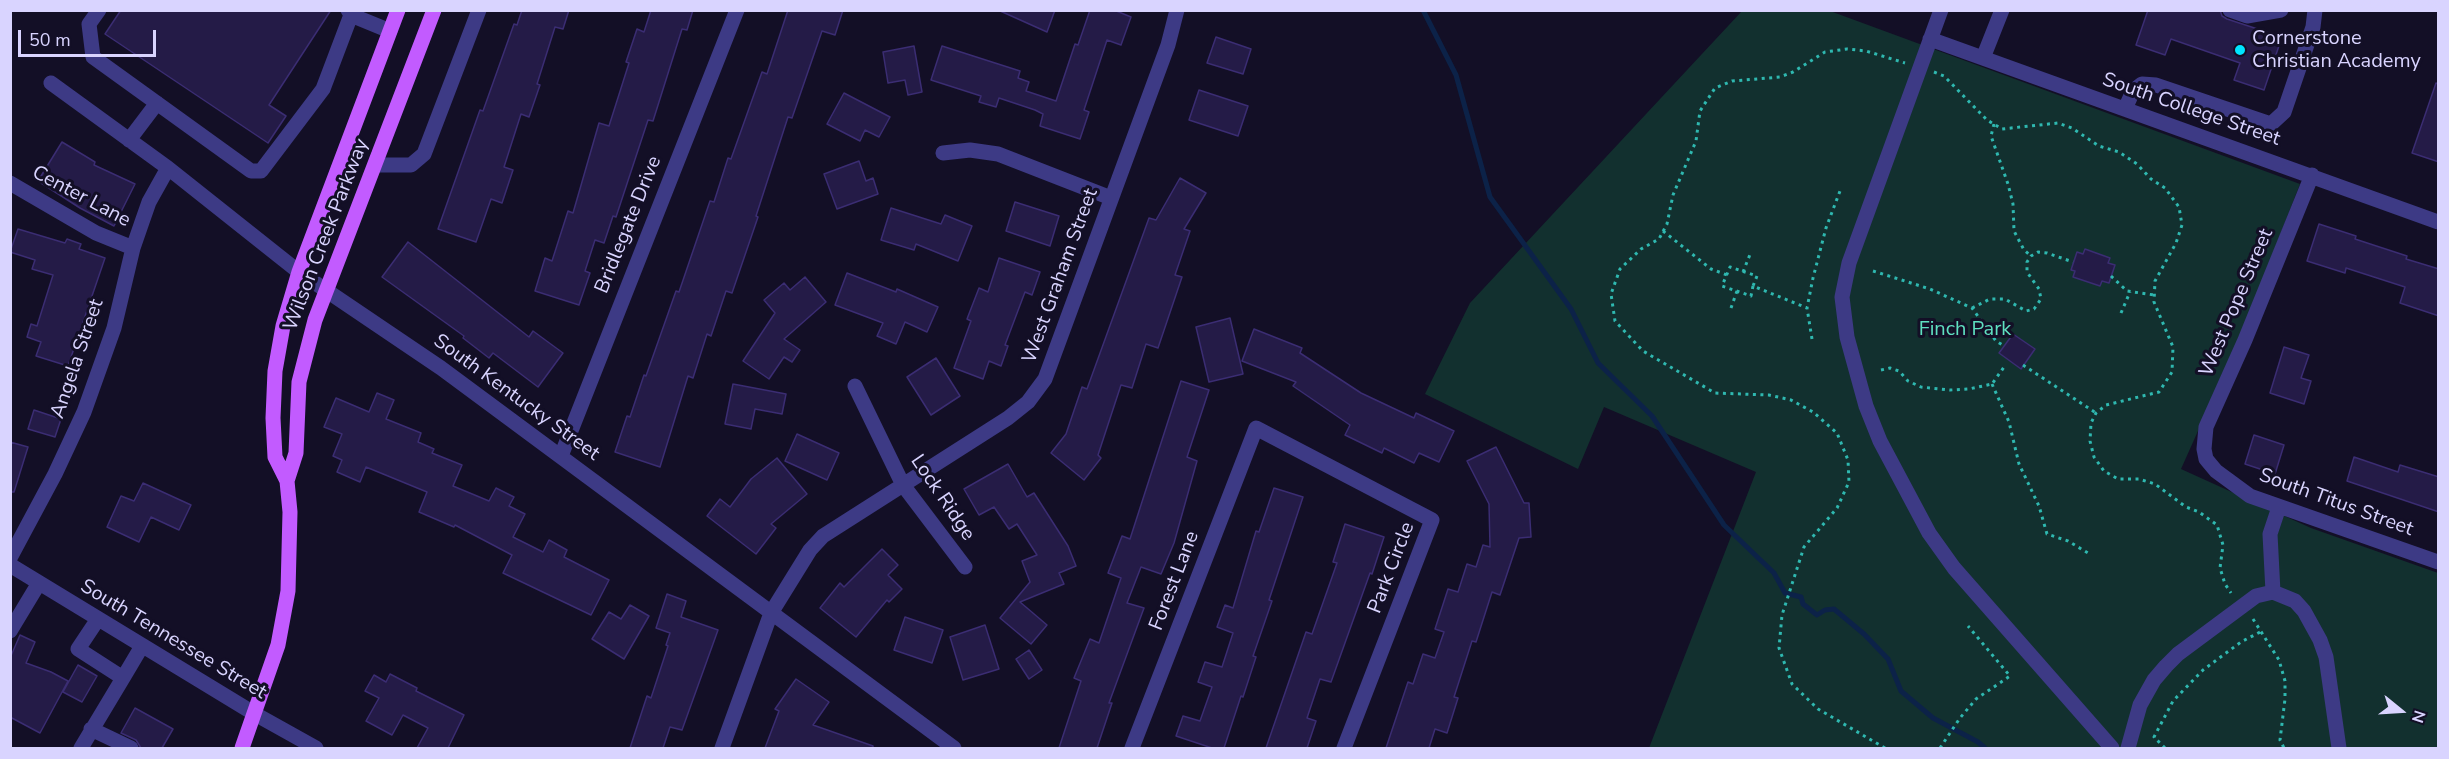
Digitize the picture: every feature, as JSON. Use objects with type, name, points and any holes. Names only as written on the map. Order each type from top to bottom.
[{"type":"main road","name":"Wilson Creek Parkway","points":[[242,748],[278,645],[288,591],[290,512],[287,482],[275,457],[273,393],[283,326],[299,272],[398,10]]},
{"type":"main road","name":"Wilson Creek Parkway","points":[[287,482],[296,453],[296,408],[301,373],[315,320],[434,10]]},
{"type":"street","points":[[99,10],[89,24],[93,57],[251,171],[261,171],[323,89],[349,13],[390,31]]},
{"type":"street","points":[[375,165],[411,165],[424,154],[479,10]]},
{"type":"street","name":"Bridlegate Drive","points":[[561,456],[736,10]]},
{"type":"street","name":"West Graham Street","points":[[722,748],[771,613],[810,550],[823,536],[1008,418],[1028,402],[1046,379],[1168,45],[1177,10]]},
{"type":"street","points":[[1941,10],[1849,263],[1842,297],[1846,337],[1866,406],[1880,441],[1929,533],[1954,568],[2112,748]]},
{"type":"street","points":[[1983,58],[2002,10]]},
{"type":"street","points":[[2230,10],[2247,16],[2281,10]]},
{"type":"street","points":[[2125,109],[2133,91],[2142,84],[2156,85],[2271,124],[2284,112],[2313,27],[2315,10]]},
{"type":"street","name":"South College Street","points":[[1930,39],[2439,222]]},
{"type":"street","name":"South Kentucky Street","points":[[51,83],[168,168],[299,272],[441,368],[954,748]]},
{"type":"street","points":[[129,140],[156,103]]},
{"type":"street","points":[[943,153],[970,150],[998,154],[1111,198]]},
{"type":"street","name":"Angela Street","points":[[10,558],[55,474],[84,412],[114,328],[133,248],[149,202],[168,168]]},
{"type":"street","name":"West Pope Street","points":[[2204,449],[2206,427],[2250,329],[2312,175]]},
{"type":"street","name":"Center Lane","points":[[10,183],[96,233],[133,248]]},
{"type":"street","name":"Lock Ridge","points":[[855,386],[903,485],[965,567]]},
{"type":"street","name":"Forest Lane","points":[[1132,748],[1256,428]]},
{"type":"street","name":"Park Circle","points":[[1256,428],[1432,520],[1344,748]]},
{"type":"street","name":"South Titus Street","points":[[2204,449],[2210,466],[2242,492],[2439,562]]},
{"type":"street","points":[[2273,592],[2270,534],[2279,507]]},
{"type":"street","name":"South Tennessee Street","points":[[10,565],[255,714],[316,748]]},
{"type":"street","points":[[10,631],[39,583]]},
{"type":"street","points":[[2128,748],[2140,705],[2154,680],[2166,666],[2178,654],[2256,596],[2273,592],[2295,601],[2304,611],[2320,640],[2326,657],[2339,748]]},
{"type":"street","points":[[98,619],[78,649],[123,678]]},
{"type":"street","points":[[81,748],[142,646]]},
{"type":"street","points":[[91,729],[131,748]]},
{"type":"path","points":[[1885,748],[1818,710],[1792,684],[1779,648],[1782,615],[1804,547],[1837,508],[1849,482],[1848,460],[1837,433],[1813,412],[1791,400],[1769,395],[1715,393],[1643,351],[1615,321],[1611,294],[1620,269],[1641,249],[1659,239],[1667,224],[1673,195],[1696,141],[1700,111],[1715,88],[1732,81],[1780,77],[1793,72],[1826,52],[1847,49],[1866,51],[1904,62]]},
{"type":"path","points":[[1929,71],[1944,76],[1987,120],[2002,129],[2058,123],[2099,146],[2119,152],[2165,188],[2179,207],[2182,225],[2176,243],[2155,281],[2154,295],[2154,302],[2173,347],[2172,372],[2159,393],[2106,405],[2096,413],[2091,423],[2090,441],[2094,457],[2104,471],[2118,479],[2139,479],[2155,484],[2186,507],[2199,512],[2217,525],[2223,545],[2220,567],[2225,584],[2234,597]]},
{"type":"path","points":[[1994,124],[1991,136],[2013,204],[2014,231],[2024,250],[2031,256]]},
{"type":"path","points":[[1812,339],[1807,308],[1823,237],[1840,191]]},
{"type":"path","points":[[1663,231],[1711,269],[1726,275]]},
{"type":"path","points":[[1743,272],[1751,252]]},
{"type":"path","points":[[1972,308],[1990,299],[2005,299],[2026,311],[2034,309],[2042,299],[2039,289],[2027,272],[2027,262],[2031,256],[2038,252],[2047,253],[2073,262]]},
{"type":"path","points":[[1730,267],[1743,272],[1757,276],[1750,296],[1722,286],[1730,267]]},
{"type":"path","points":[[1873,271],[1930,289],[1972,308],[1996,341],[2004,346]]},
{"type":"path","points":[[2111,276],[2130,292],[2154,295]]},
{"type":"path","points":[[1753,286],[1807,308]]},
{"type":"path","points":[[1731,308],[1737,291]]},
{"type":"path","points":[[2121,313],[2130,292]]},
{"type":"path","points":[[2024,365],[2096,413]]},
{"type":"path","points":[[1881,370],[1890,368],[1899,371],[1908,381],[1921,387],[1969,389],[1992,384],[2004,367]]},
{"type":"path","points":[[1992,384],[2009,422],[2019,464],[2039,506],[2047,534],[2068,541],[2088,553]]},
{"type":"path","points":[[2250,615],[2279,660],[2284,681],[2285,699],[2280,740],[2284,748]]},
{"type":"path","points":[[1940,748],[1960,718],[1977,699],[2010,676],[1968,626]]},
{"type":"path","points":[[2165,748],[2154,736],[2173,701],[2203,670],[2241,642],[2262,631]]},
{"type":"green space","name":"Finch Park","points":[[1742,11],[1830,11],[2300,184],[2240,337],[2181,469],[2311,528],[2438,573],[2438,748],[1649,748],[1756,472],[1604,407],[1578,469],[1425,394],[1470,303]]},
{"type":"building","points":[[121,10],[331,10],[269,105],[286,116],[268,143],[105,34]]},
{"type":"building","points":[[522,10],[569,10],[563,29],[555,27],[529,117],[521,114],[504,167],[513,170],[502,203],[491,199],[476,242],[438,229],[480,110],[483,111],[514,24],[517,25]]},
{"type":"building","points":[[651,10],[693,10],[687,30],[682,29],[653,121],[648,120],[616,217],[613,216],[604,243],[595,240],[585,271],[590,273],[579,305],[535,291],[545,258],[552,261],[568,211],[573,213],[599,123],[609,126],[637,29],[644,32]]},
{"type":"building","points":[[788,10],[843,10],[835,35],[822,31],[792,118],[788,117],[732,293],[726,291],[711,336],[707,334],[693,378],[688,376],[660,467],[615,452],[627,416],[630,417],[644,375],[646,376],[676,291],[679,292],[710,201],[714,202],[728,158],[731,159],[762,72],[767,74]]},
{"type":"building","points":[[998,10],[1055,10],[1047,32]]},
{"type":"building","points":[[1090,10],[1114,10],[1131,17],[1121,45],[1107,40],[1084,110],[1089,112],[1080,139],[1040,126],[1043,114],[1035,110],[999,98],[996,107],[979,102],[981,96],[931,80],[942,46],[1020,71],[1018,78],[1029,82],[1026,91],[1056,101],[1075,44],[1078,45]]},
{"type":"building","name":"Cornerstone Christian Academy","points":[[2148,10],[2220,10],[2222,16],[2227,19],[2282,37],[2264,90],[2234,80],[2240,63],[2171,39],[2165,55],[2136,45]]},
{"type":"building","points":[[1216,37],[1251,49],[1243,74],[1207,63]]},
{"type":"building","points":[[914,46],[922,92],[908,95],[905,80],[888,83],[883,52]]},
{"type":"building","points":[[2436,83],[2439,84],[2439,162],[2412,153]]},
{"type":"building","points":[[1199,90],[1248,106],[1238,136],[1189,120]]},
{"type":"building","points":[[844,93],[890,117],[879,137],[865,130],[860,141],[827,124]]},
{"type":"building","points":[[62,142],[95,162],[94,165],[135,184],[114,226],[80,208],[38,181]]},
{"type":"building","points":[[859,161],[866,181],[873,178],[878,194],[837,209],[824,174]]},
{"type":"building","points":[[1180,178],[1206,193],[1184,229],[1190,231],[1175,275],[1182,277],[1158,348],[1146,344],[1132,388],[1121,385],[1098,455],[1101,458],[1084,480],[1051,453],[1066,434],[1082,387],[1087,389],[1149,218],[1156,220]]},
{"type":"building","points":[[1015,202],[1059,216],[1050,246],[1006,231]]},
{"type":"building","points":[[891,208],[941,224],[945,215],[972,226],[958,261],[916,244],[914,250],[881,240]]},
{"type":"building","points":[[2319,224],[2407,256],[2406,259],[2439,269],[2439,316],[2400,303],[2405,287],[2346,268],[2345,273],[2307,261]]},
{"type":"building","points":[[18,229],[65,243],[67,239],[81,244],[79,249],[105,258],[68,366],[36,356],[41,342],[27,337],[31,324],[37,326],[53,275],[32,269],[35,260],[10,252]]},
{"type":"building","points":[[408,242],[529,337],[533,331],[563,353],[538,387],[493,353],[489,358],[463,338],[464,336],[382,277]]},
{"type":"building","points":[[2085,249],[2110,258],[2108,263],[2115,265],[2109,283],[2102,281],[2100,286],[2073,277],[2075,271],[2071,270],[2077,252],[2083,254]]},
{"type":"building","points":[[999,258],[1040,272],[1032,295],[1025,292],[1005,345],[1008,346],[1001,366],[989,361],[983,379],[954,368],[971,321],[967,319],[979,288],[988,292]]},
{"type":"building","points":[[847,273],[896,292],[897,289],[938,307],[927,332],[905,322],[896,344],[877,336],[883,323],[835,305]]},
{"type":"building","points":[[805,277],[826,302],[784,339],[800,350],[792,362],[784,357],[769,379],[743,361],[775,313],[764,300],[784,283],[790,290]]},
{"type":"building","points":[[1230,318],[1243,374],[1209,382],[1196,327]]},
{"type":"building","points":[[1254,329],[1302,348],[1300,353],[1361,393],[1414,418],[1416,413],[1454,431],[1439,462],[1419,453],[1414,463],[1384,448],[1382,453],[1345,435],[1350,425],[1293,386],[1296,382],[1242,361]]},
{"type":"building","points":[[2013,334],[2035,349],[2021,369],[1999,353]]},
{"type":"building","points":[[2284,347],[2309,355],[2301,378],[2311,381],[2304,404],[2270,393]]},
{"type":"building","points":[[936,358],[960,396],[931,415],[907,377]]},
{"type":"building","points":[[1181,381],[1209,390],[1187,457],[1197,461],[1174,543],[1161,574],[1141,567],[1127,603],[1144,608],[1109,703],[1112,703],[1097,748],[1059,748],[1081,681],[1074,678],[1090,639],[1099,643],[1121,578],[1108,573],[1122,536],[1130,539]]},
{"type":"building","points":[[733,384],[786,394],[782,414],[755,409],[751,429],[725,424]]},
{"type":"building","points":[[377,393],[394,400],[386,419],[421,433],[418,442],[434,449],[432,453],[462,465],[453,486],[489,501],[496,488],[514,497],[509,506],[525,514],[513,537],[543,552],[549,540],[567,550],[564,557],[609,580],[591,615],[503,573],[512,555],[455,525],[454,527],[419,512],[427,492],[366,467],[360,482],[337,472],[342,460],[333,456],[342,434],[324,427],[336,398],[369,412]]},
{"type":"building","points":[[34,410],[61,419],[55,437],[28,429]]},
{"type":"building","points":[[797,434],[839,453],[827,480],[785,461]]},
{"type":"building","points":[[2254,435],[2284,445],[2275,474],[2245,464]]},
{"type":"building","points":[[10,442],[28,447],[14,492],[10,492]]},
{"type":"building","points":[[1496,447],[1524,503],[1529,503],[1531,537],[1519,538],[1500,595],[1492,592],[1476,642],[1472,641],[1454,697],[1458,698],[1447,733],[1435,729],[1429,748],[1386,748],[1408,682],[1413,684],[1423,654],[1435,658],[1444,632],[1435,629],[1448,589],[1458,592],[1467,564],[1476,567],[1483,545],[1490,547],[1489,504],[1467,461]]},
{"type":"building","points":[[2354,457],[2398,472],[2400,465],[2439,477],[2439,512],[2347,481]]},
{"type":"building","points":[[777,458],[807,494],[771,524],[776,528],[756,554],[707,516],[720,499],[730,507],[751,479]]},
{"type":"building","points":[[1008,464],[1027,497],[1034,493],[1068,546],[1076,566],[1059,573],[1064,584],[1020,602],[1047,625],[1031,644],[1000,618],[1030,582],[1022,561],[1037,555],[1017,524],[1009,529],[994,507],[979,515],[964,489]]},
{"type":"building","points":[[143,483],[191,505],[179,530],[151,517],[139,542],[107,527],[121,496],[134,501]]},
{"type":"building","points":[[1274,488],[1303,497],[1269,600],[1272,601],[1253,656],[1256,657],[1243,697],[1241,696],[1224,748],[1212,748],[1176,736],[1183,716],[1200,721],[1212,687],[1198,682],[1205,662],[1222,667],[1233,633],[1217,627],[1225,605],[1233,608],[1256,531],[1259,532]]},
{"type":"building","points":[[1345,524],[1384,537],[1372,574],[1370,573],[1331,682],[1320,679],[1307,718],[1316,721],[1307,748],[1266,748],[1306,632],[1312,634],[1337,563],[1333,562]]},
{"type":"building","points":[[882,549],[898,565],[888,575],[902,589],[889,602],[887,600],[856,637],[820,608],[840,583],[844,587]]},
{"type":"building","points":[[667,594],[686,601],[681,617],[718,630],[682,730],[670,727],[663,748],[630,748],[647,696],[651,698],[668,646],[666,645],[670,633],[656,628]]},
{"type":"building","points":[[630,605],[649,616],[624,659],[592,639],[609,612],[621,619]]},
{"type":"building","points":[[905,617],[943,630],[932,663],[894,650]]},
{"type":"building","points":[[985,625],[999,669],[963,680],[950,637]]},
{"type":"building","points":[[20,635],[35,642],[26,663],[68,681],[40,733],[10,717],[10,658]]},
{"type":"building","points":[[1029,650],[1042,670],[1029,679],[1016,659]]},
{"type":"building","points":[[78,665],[97,676],[82,702],[63,692]]},
{"type":"building","points":[[390,674],[417,688],[416,691],[464,715],[448,748],[417,748],[428,728],[403,715],[392,735],[366,721],[379,698],[365,691],[374,675],[386,682]]},
{"type":"building","points":[[796,679],[829,702],[813,725],[873,746],[873,748],[765,748],[779,711],[775,709]]},
{"type":"building","points":[[135,708],[173,729],[162,748],[141,748],[136,740],[121,733]]},
{"type":"waterway","points":[[1423,10],[1456,75],[1490,197],[1571,309],[1598,363],[1652,416],[1724,525],[1774,573],[1785,593],[1801,597],[1803,604],[1817,615],[1825,610],[1834,609],[1864,634],[1888,659],[1901,691],[1933,718],[1985,748]]},
{"type":"place","name":"Cornerstone Christian Academy","points":[[2240,50]]}]
